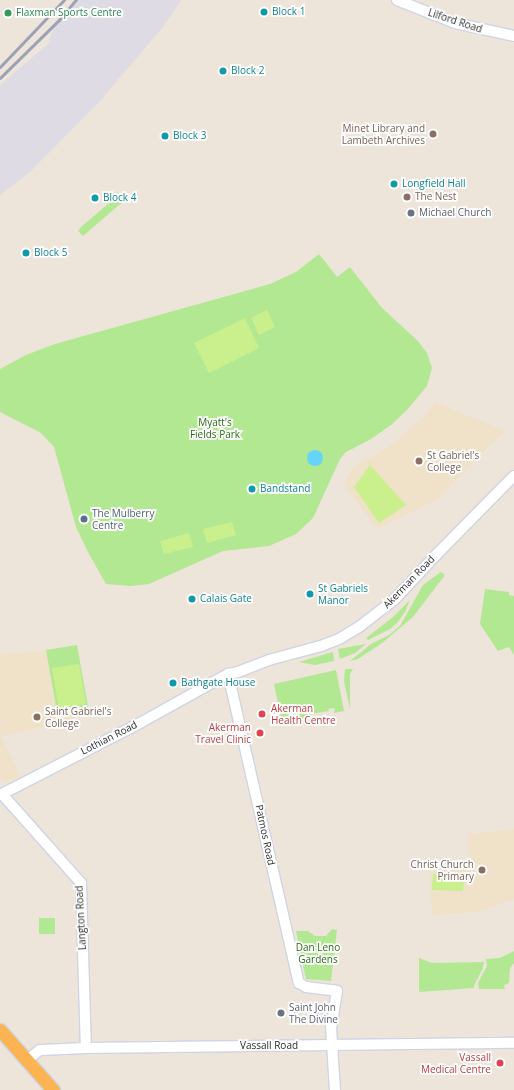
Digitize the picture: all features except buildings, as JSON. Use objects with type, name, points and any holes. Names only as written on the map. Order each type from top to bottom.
[{"type":"highway","points":[[0,1030],[53,1090]]},
{"type":"street","name":"Lilford Road","points":[[397,0],[454,23],[514,36]]},
{"type":"street","name":"Akerman Road","points":[[217,682],[228,674],[238,672],[269,660],[321,646],[339,639],[359,627],[394,600],[514,476]]},
{"type":"street","points":[[217,682],[227,683],[231,687],[238,672]]},
{"type":"street","name":"Lothian Road","points":[[1,794],[217,682]]},
{"type":"street","name":"Patmos Road","points":[[231,687],[299,983],[306,987],[337,991],[331,1027],[333,1046]]},
{"type":"street","name":"Langton Road","points":[[1,794],[81,883],[86,1048]]},
{"type":"street","name":"Vassall Road","points":[[27,1060],[37,1052],[45,1049],[514,1043]]},
{"type":"street","points":[[333,1046],[335,1090]]},
{"type":"shaded area","points":[[76,0],[181,0],[163,27],[99,102],[30,172],[0,195],[0,85],[48,44],[53,28]]},
{"type":"shaded area","name":"St Gabriel's College","points":[[435,402],[505,431],[438,499],[377,529],[344,485],[353,468],[394,443],[424,416]]},
{"type":"shaded area","name":"Saint Gabriel's College","points":[[77,645],[89,709],[82,714],[53,725],[1,736],[20,776],[6,783],[0,779],[0,654],[35,652]]},
{"type":"shaded area","name":"Christ Church Primary","points":[[514,829],[514,899],[476,912],[432,915],[430,872],[468,868],[469,834]]},
{"type":"green space","points":[[121,193],[126,199],[83,236],[78,231],[81,227]]},
{"type":"green space","name":"Myatt's Fields Park","points":[[319,254],[337,277],[350,267],[382,308],[418,341],[427,353],[432,368],[427,386],[406,411],[391,425],[371,439],[346,452],[340,459],[313,518],[296,534],[269,546],[223,551],[149,584],[131,586],[106,584],[76,527],[54,447],[41,433],[0,412],[0,369],[26,355],[55,344],[270,284],[296,272]]},
{"type":"green space","points":[[267,310],[275,327],[259,335],[251,318]]},
{"type":"green space","points":[[245,318],[259,348],[209,373],[194,343]]},
{"type":"green space","points":[[370,465],[406,505],[379,523],[354,487]]},
{"type":"green space","points":[[232,522],[236,535],[207,543],[203,529]]},
{"type":"green space","points":[[189,533],[193,547],[164,554],[160,541]]},
{"type":"green space","points":[[441,572],[445,575],[413,617],[382,643],[358,659],[350,661],[371,644],[389,635],[400,626],[423,585]]},
{"type":"green space","points":[[485,589],[509,592],[509,595],[514,596],[514,655],[509,647],[498,651],[480,624]]},
{"type":"green space","points":[[410,600],[405,612],[397,623],[390,629],[368,640],[366,638],[393,617]]},
{"type":"green space","points":[[366,644],[355,653],[340,659],[338,649]]},
{"type":"green space","points":[[77,645],[88,707],[57,712],[46,650]]},
{"type":"green space","points":[[333,652],[334,661],[315,665],[299,662]]},
{"type":"green space","points":[[79,664],[86,704],[59,709],[52,668]]},
{"type":"green space","points":[[345,669],[353,669],[350,674],[350,709],[344,681]]},
{"type":"green space","points":[[336,670],[344,711],[334,713],[335,708],[328,709],[329,711],[281,718],[274,684]]},
{"type":"green space","points":[[312,713],[311,717],[282,723],[282,719]]},
{"type":"green space","points":[[433,874],[464,875],[463,891],[432,890]]},
{"type":"green space","points":[[39,918],[55,918],[55,934],[39,934]]},
{"type":"green space","name":"Dan Leno Gardens","points":[[332,929],[337,930],[331,981],[306,979],[296,931],[308,931],[315,936],[326,936]]},
{"type":"green space","points":[[514,951],[514,963],[510,968],[509,983],[504,985],[505,989],[479,989],[478,983],[487,966],[486,959],[500,958]]},
{"type":"green space","points":[[419,958],[432,963],[484,962],[483,968],[474,985],[474,988],[419,992]]},
{"type":"water","points":[[315,450],[322,455],[323,458],[318,465],[315,466],[308,461],[307,458],[312,451]]},
{"type":"railway","points":[[0,67],[64,0]]},
{"type":"railway","points":[[0,78],[59,20],[76,0]]},
{"type":"place","name":"Block 1","points":[[264,12]]},
{"type":"place","name":"Flaxman Sports Centre","points":[[8,13]]},
{"type":"place","name":"Block 2","points":[[223,71]]},
{"type":"place","name":"Minet Library and Lambeth Archives","points":[[433,134]]},
{"type":"place","name":"Block 3","points":[[165,136]]},
{"type":"place","name":"Longfield Hall","points":[[394,184]]},
{"type":"place","name":"The Nest","points":[[407,197]]},
{"type":"place","name":"Block 4","points":[[95,198]]},
{"type":"place","name":"Michael Church","points":[[411,213]]},
{"type":"place","name":"Block 5","points":[[26,253]]},
{"type":"place","name":"St Gabriel's College","points":[[419,461]]},
{"type":"place","name":"Bandstand","points":[[252,489]]},
{"type":"place","name":"The Mulberry Centre","points":[[84,519]]},
{"type":"place","name":"St Gabriels Manor","points":[[310,594]]},
{"type":"place","name":"Calais Gate","points":[[192,599]]},
{"type":"place","name":"Bathgate House","points":[[173,683]]},
{"type":"place","name":"Akerman Health Centre","points":[[262,714]]},
{"type":"place","name":"Saint Gabriel's College","points":[[37,717]]},
{"type":"place","name":"Akerman Travel Clinic","points":[[260,733]]},
{"type":"place","name":"Christ Church Primary","points":[[482,870]]},
{"type":"place","name":"Saint John The Divine","points":[[281,1013]]},
{"type":"place","name":"Vassall Medical Centre","points":[[500,1063]]}]
